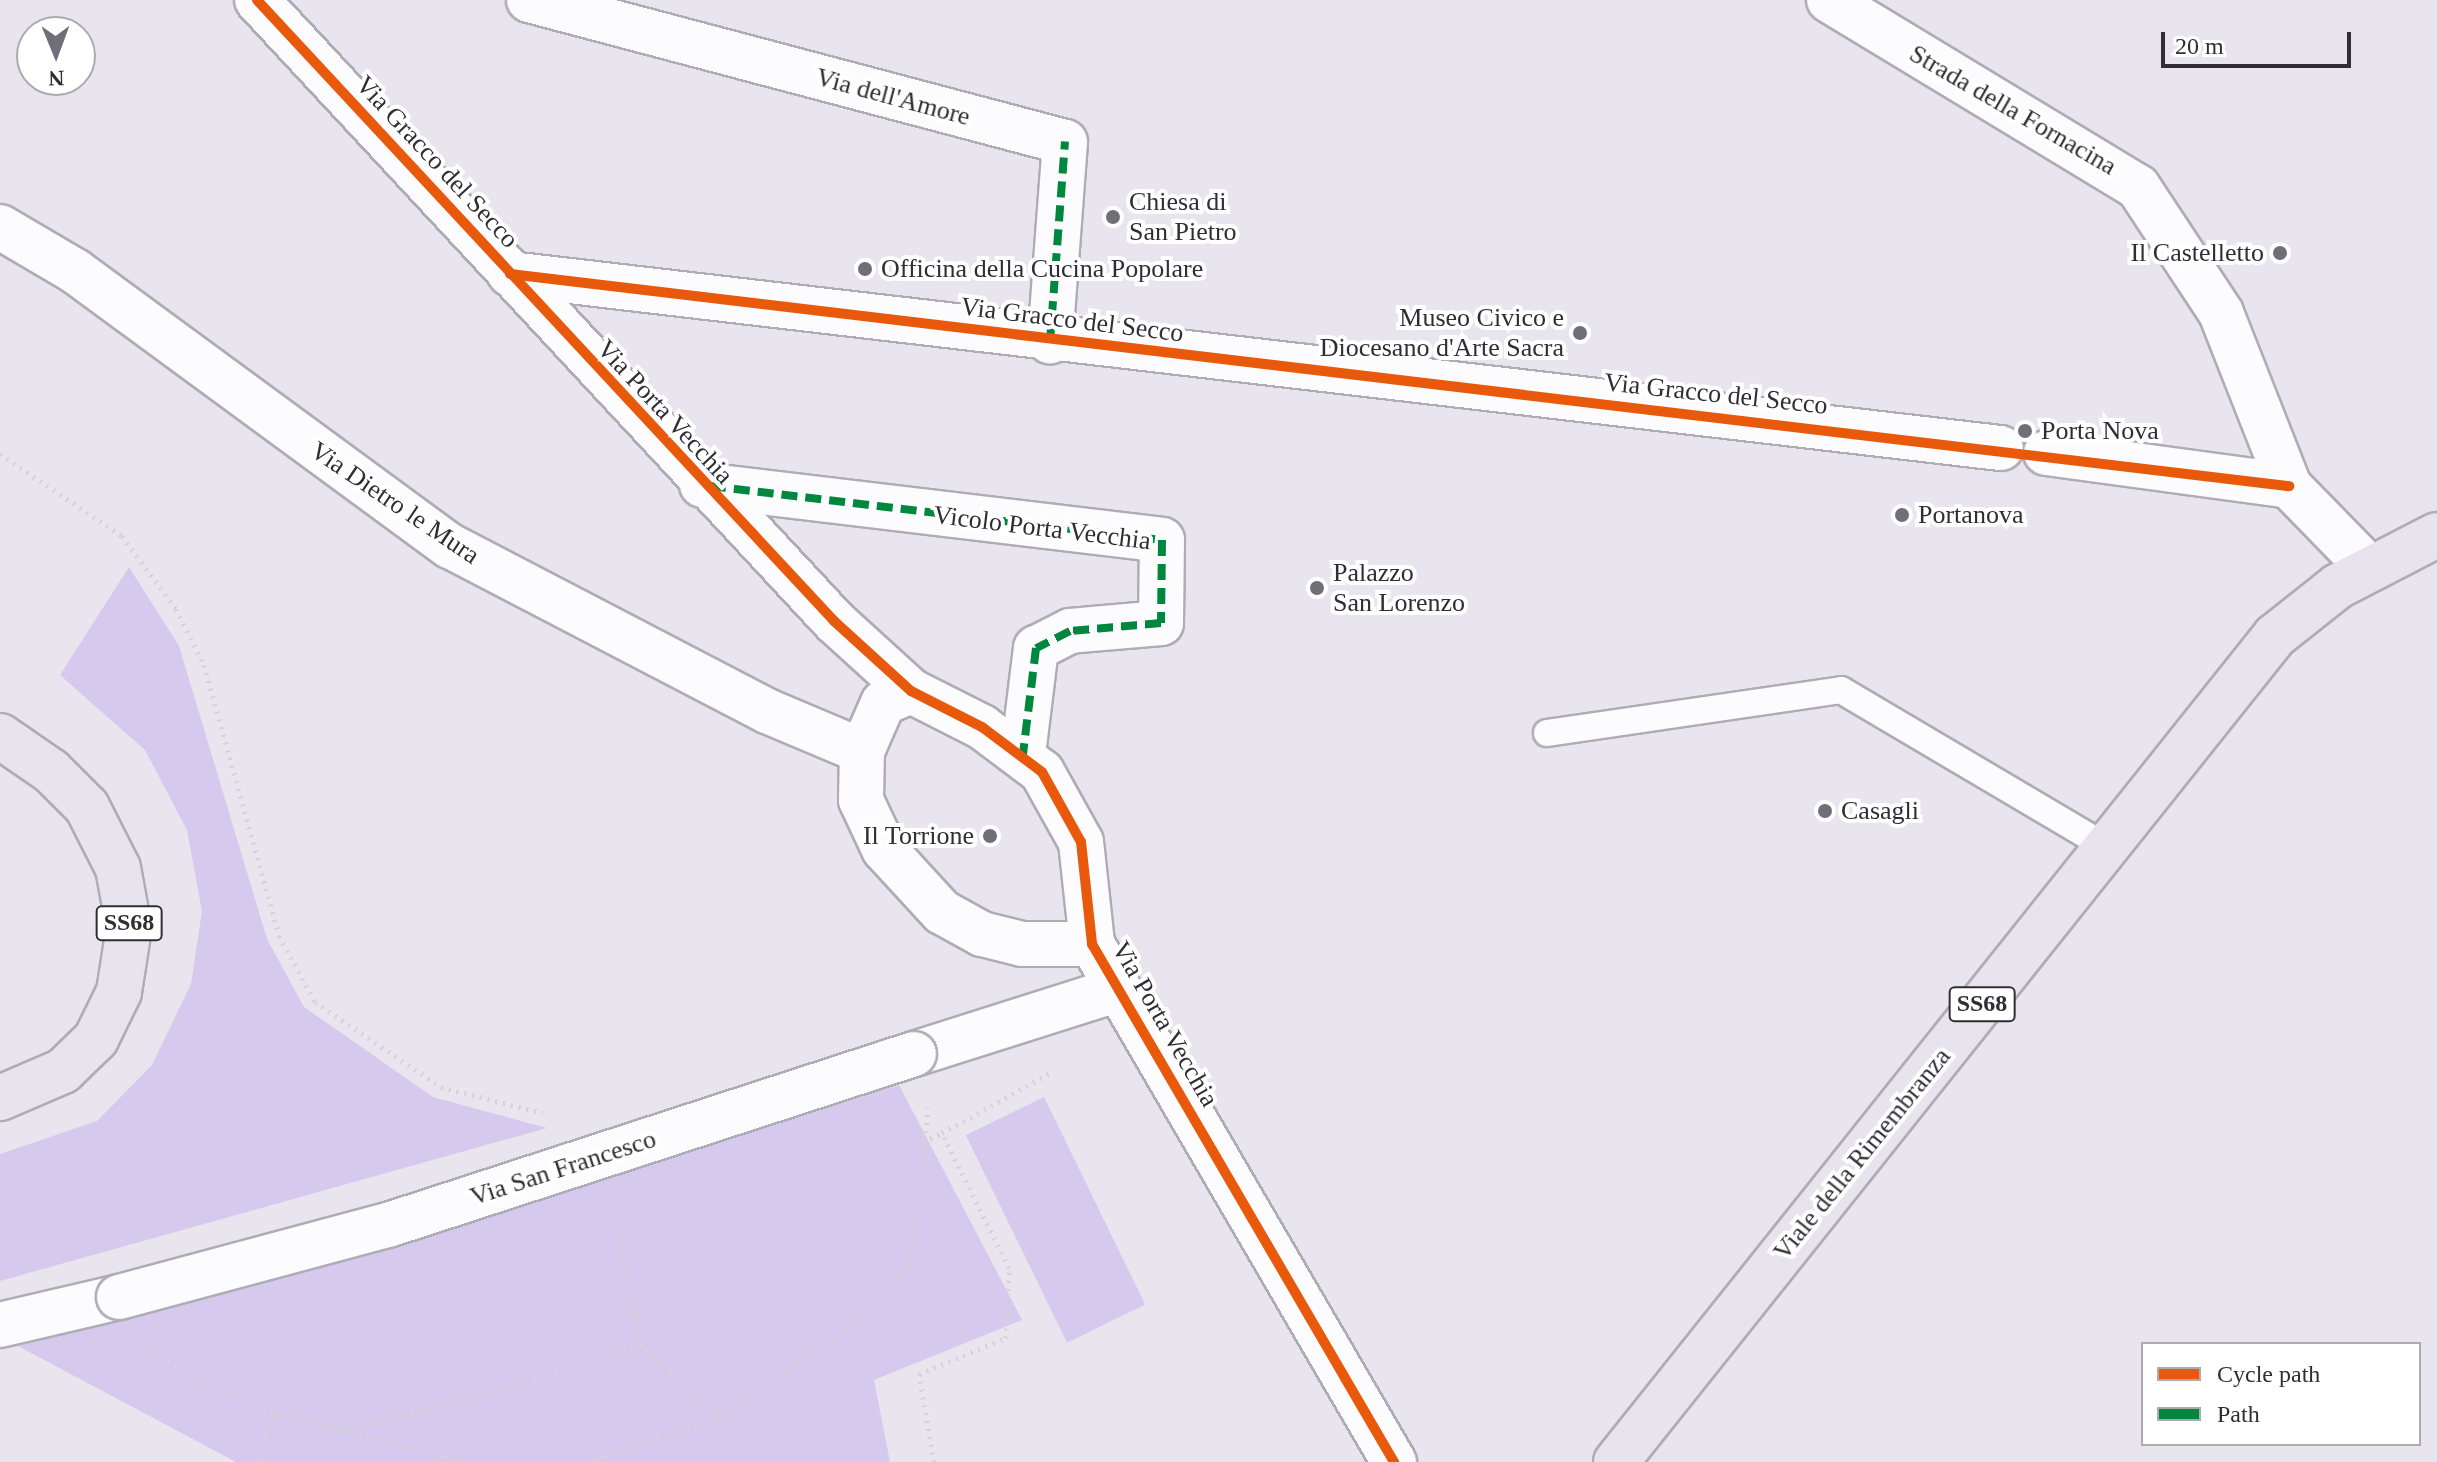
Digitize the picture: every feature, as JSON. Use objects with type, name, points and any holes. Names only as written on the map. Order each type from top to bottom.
[{"type":"main road","name":"SS68","points":[[2368,567],[2437,535]]},
{"type":"main road","name":"Viale della Rimembranza","points":[[1616,1462],[2275,636],[2368,567]]},
{"type":"main road","name":"SS68","points":[[0,736],[87,807],[118,868],[129,928],[119,992],[96,1039],[63,1071],[0,1098]]},
{"type":"street","name":"Via Gracco del Secco","points":[[257,0],[510,274],[1050,341],[2001,448]]},
{"type":"street","name":"Via dell'Amore","points":[[529,0],[1065,142],[1050,341]]},
{"type":"street","name":"Strada della Fornacina","points":[[1829,0],[2138,187],[2221,313],[2289,486],[2368,567]]},
{"type":"street","name":"Via Dietro le Mura","points":[[0,227],[75,271],[450,546],[767,711],[862,751]]},
{"type":"street","name":"Via Porta Vecchia","points":[[510,274],[702,485],[911,691],[1023,754],[1054,790],[1081,842],[1092,944],[1394,1462]]},
{"type":"street","points":[[2046,453],[2289,486]]},
{"type":"street","name":"Vicolo Porta Vecchia","points":[[702,485],[1162,540],[1161,623],[1070,631],[1036,648],[1023,754]]},
{"type":"street","points":[[911,691],[883,703],[862,751],[861,800],[873,834],[942,912],[1002,941],[1092,944]]},
{"type":"street","name":"Via San Francesco","points":[[0,1325],[119,1297],[388,1225],[1119,989]]},
{"type":"lane","points":[[1547,733],[1841,690],[2108,848]]},
{"type":"path","points":[[0,454],[122,536],[176,609],[204,665],[279,936],[315,1002],[441,1087],[557,1118]]},
{"type":"path","points":[[923,1142],[1061,1068]]},
{"type":"path","points":[[588,1462],[720,1418],[817,1355],[899,1277],[921,1218],[923,1142],[934,1100]]},
{"type":"path","points":[[934,1462],[919,1374],[1006,1338],[1009,1268],[942,1133]]},
{"type":"path","points":[[613,1194],[640,1345],[720,1418]]},
{"type":"path","points":[[119,1297],[155,1354],[204,1385],[274,1412],[467,1462]]},
{"type":"path","points":[[339,1430],[517,1386],[640,1345]]},
{"type":"path","points":[[258,1462],[274,1412]]},
{"type":"shaded area","points":[[129,567],[179,646],[267,939],[304,1007],[433,1097],[547,1128],[0,1281],[0,1154],[97,1121],[152,1065],[191,984],[202,911],[187,830],[145,750],[60,675]]},
{"type":"shaded area","points":[[899,1085],[1022,1320],[874,1380],[890,1462],[236,1462],[18,1346],[426,1237]]},
{"type":"shaded area","points":[[1044,1097],[1145,1305],[1067,1343],[966,1135]]},
{"type":"marked path","points":[[1050,341],[1065,142]]},
{"type":"marked path","points":[[710,486],[1162,540],[1161,623],[1070,631],[1036,648],[1023,754]]},
{"type":"cycle path","points":[[257,0],[834,621],[911,691],[982,727],[1042,772],[1081,842],[1092,944],[1394,1462]]},
{"type":"cycle path","points":[[510,274],[2289,486]]},
{"type":"place","name":"Chiesa di San Pietro","points":[[1113,217]]},
{"type":"place","name":"Il Castelletto","points":[[2280,253]]},
{"type":"place","name":"Officina della Cucina Popolare","points":[[865,269]]},
{"type":"place","name":"Museo Civico e Diocesano d'Arte Sacra","points":[[1580,333]]},
{"type":"place","name":"Porta Nova","points":[[2025,431]]},
{"type":"place","name":"Portanova","points":[[1902,515]]},
{"type":"place","name":"Palazzo San Lorenzo","points":[[1317,588]]},
{"type":"place","name":"Casagli","points":[[1825,811]]},
{"type":"place","name":"Il Torrione","points":[[990,836]]}]
